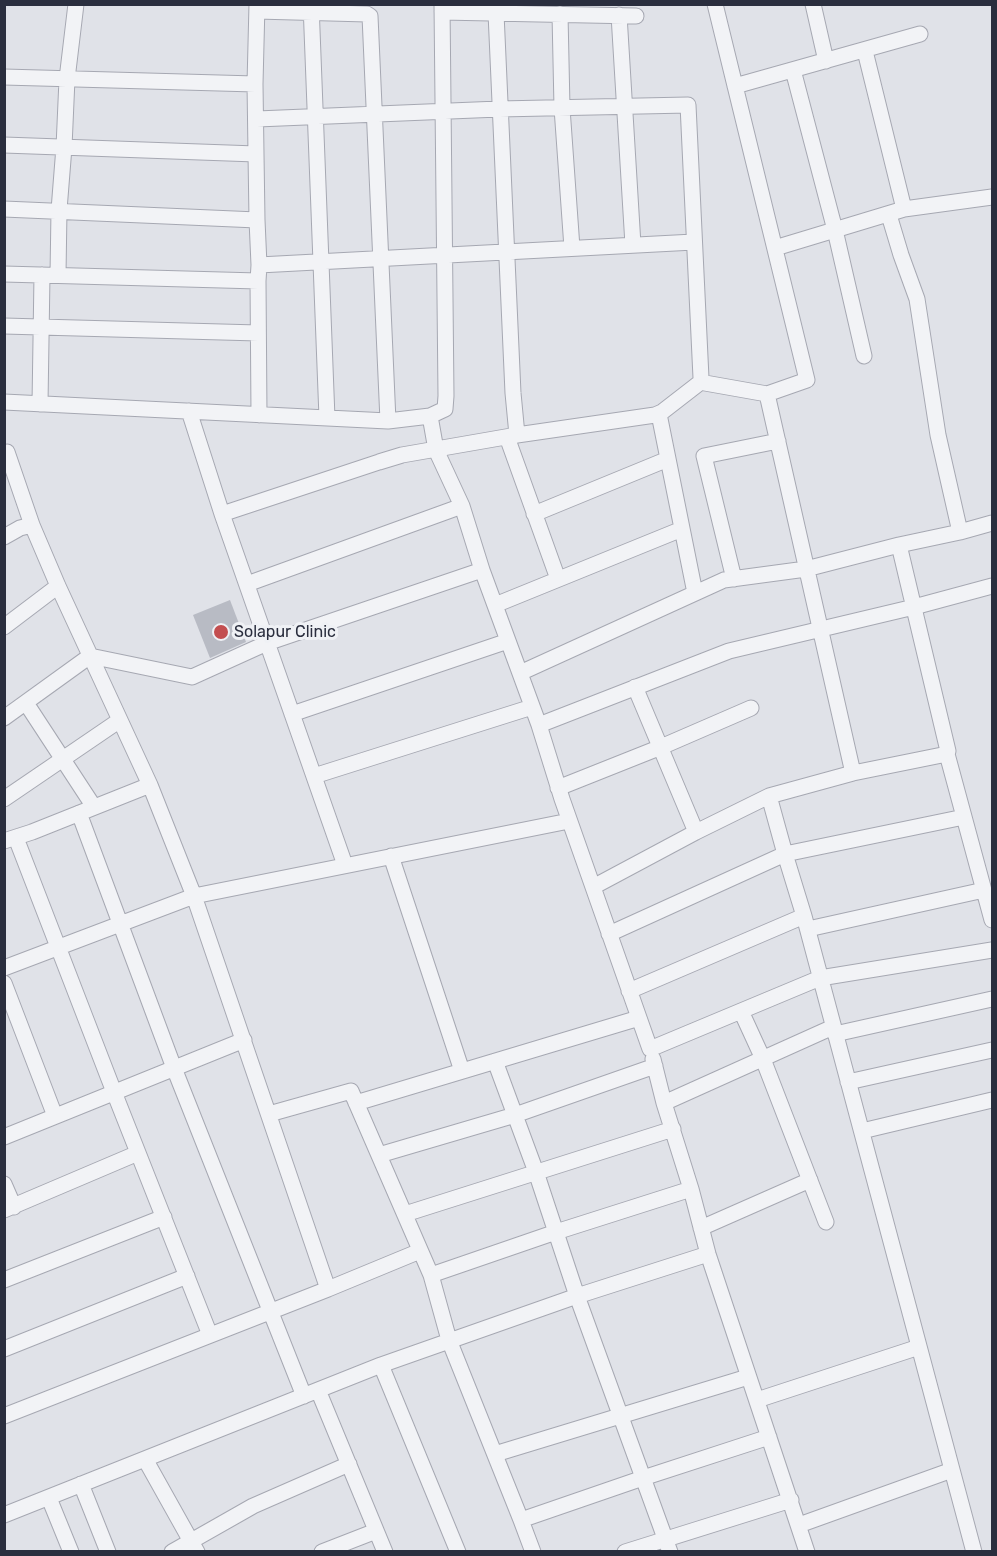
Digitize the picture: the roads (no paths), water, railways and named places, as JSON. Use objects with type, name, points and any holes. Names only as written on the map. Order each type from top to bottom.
[{"type":"street","points":[[58,275],[59,210],[67,79],[76,4]]},
{"type":"street","points":[[702,381],[767,394],[807,380],[715,4]]},
{"type":"street","points":[[813,4],[826,61]]},
{"type":"street","points":[[259,415],[259,265],[255,84],[257,8],[311,9],[370,16],[388,421]]},
{"type":"street","points":[[4,402],[388,421],[430,416],[445,409],[447,396],[446,255],[442,8],[495,13],[512,9],[560,15],[636,16]]},
{"type":"street","points":[[311,9],[327,418]]},
{"type":"street","points":[[495,13],[513,393],[512,436],[534,514],[558,579]]},
{"type":"street","points":[[560,15],[562,108],[572,248]]},
{"type":"street","points":[[619,15],[633,245]]},
{"type":"street","points":[[735,86],[920,34]]},
{"type":"street","points":[[865,51],[896,212],[901,255],[917,299],[938,435],[960,532]]},
{"type":"street","points":[[793,70],[835,230],[864,356]]},
{"type":"street","points":[[4,77],[255,84]]},
{"type":"street","points":[[257,119],[499,109],[688,105],[702,381]]},
{"type":"street","points":[[4,145],[256,154]]},
{"type":"street","points":[[775,248],[896,212],[993,197]]},
{"type":"street","points":[[4,209],[257,219]]},
{"type":"street","points":[[259,265],[694,242]]},
{"type":"street","points":[[4,274],[258,281]]},
{"type":"street","points":[[40,404],[42,275]]},
{"type":"street","points":[[4,326],[258,333]]},
{"type":"street","points":[[222,514],[402,455],[658,414],[702,381]]},
{"type":"street","points":[[767,394],[853,772]]},
{"type":"street","points":[[189,411],[222,514],[345,866]]},
{"type":"street","points":[[658,414],[695,593]]},
{"type":"street","points":[[430,416],[436,450],[462,506],[482,570],[539,725],[569,821],[650,1049],[708,1254],[807,1551]]},
{"type":"street","points":[[734,579],[705,456],[778,441]]},
{"type":"street","points":[[5,448],[32,525],[150,785],[194,896],[328,1289]]},
{"type":"street","points":[[534,514],[668,459]]},
{"type":"street","points":[[247,584],[462,506]]},
{"type":"street","points":[[520,673],[723,580],[806,569],[899,544],[993,523]]},
{"type":"street","points":[[4,537],[20,528],[32,525]]},
{"type":"street","points":[[495,605],[682,530]]},
{"type":"street","points":[[899,544],[947,754],[993,920]]},
{"type":"street","points":[[4,718],[90,656],[192,677],[267,643],[482,570]]},
{"type":"street","points":[[4,627],[58,586]]},
{"type":"street","points":[[539,725],[729,651],[993,586]]},
{"type":"street","points":[[292,714],[508,641]]},
{"type":"street","points":[[635,687],[696,832]]},
{"type":"street","points":[[26,703],[94,807]]},
{"type":"street","points":[[314,776],[532,707]]},
{"type":"street","points":[[558,788],[662,747],[751,708]]},
{"type":"street","points":[[4,799],[120,720]]},
{"type":"street","points":[[593,887],[769,796],[853,772],[947,754]]},
{"type":"street","points":[[150,785],[10,839],[58,948],[210,1335]]},
{"type":"street","points":[[769,796],[806,923],[974,1551]]},
{"type":"street","points":[[79,813],[174,1068],[270,1311],[349,1464],[385,1551]]},
{"type":"street","points":[[609,934],[785,854],[964,818]]},
{"type":"street","points":[[4,968],[194,896],[569,821]]},
{"type":"street","points":[[391,856],[462,1071]]},
{"type":"street","points":[[629,991],[806,923],[984,890]]},
{"type":"street","points":[[650,1049],[820,978],[993,951]]},
{"type":"street","points":[[4,983],[55,1116]]},
{"type":"street","points":[[664,1103],[834,1030],[993,999]]},
{"type":"street","points":[[741,1011],[763,1059],[826,1222]]},
{"type":"street","points":[[356,1103],[639,1018]]},
{"type":"street","points":[[4,1137],[244,1040]]},
{"type":"street","points":[[848,1082],[993,1050]]},
{"type":"street","points":[[495,1061],[667,1545]]},
{"type":"street","points":[[379,1155],[515,1115],[655,1066]]},
{"type":"street","points":[[269,1114],[351,1091],[431,1275],[449,1340],[522,1520],[532,1551]]},
{"type":"street","points":[[862,1131],[993,1100]]},
{"type":"street","points":[[405,1214],[673,1129]]},
{"type":"street","points":[[4,1184],[9,1208],[138,1154]]},
{"type":"street","points":[[701,1228],[810,1180]]},
{"type":"street","points":[[431,1275],[691,1189]]},
{"type":"street","points":[[4,1280],[164,1217]]},
{"type":"street","points":[[4,1416],[420,1251]]},
{"type":"street","points":[[5,1513],[49,1498],[381,1365],[577,1296],[708,1254]]},
{"type":"street","points":[[4,1350],[187,1276]]},
{"type":"street","points":[[757,1400],[919,1347]]},
{"type":"street","points":[[381,1365],[458,1551]]},
{"type":"street","points":[[495,1454],[748,1377]]},
{"type":"street","points":[[522,1520],[769,1437]]},
{"type":"street","points":[[145,1459],[194,1546]]},
{"type":"street","points":[[172,1551],[194,1546],[253,1506],[349,1464]]},
{"type":"street","points":[[799,1525],[952,1470]]},
{"type":"street","points":[[81,1484],[108,1551]]},
{"type":"street","points":[[49,1498],[71,1551]]},
{"type":"street","points":[[625,1551],[667,1545],[791,1500]]},
{"type":"street","points":[[322,1551],[376,1531]]},
{"type":"place","name":"Solapur Clinic","points":[[221,632]]}]
